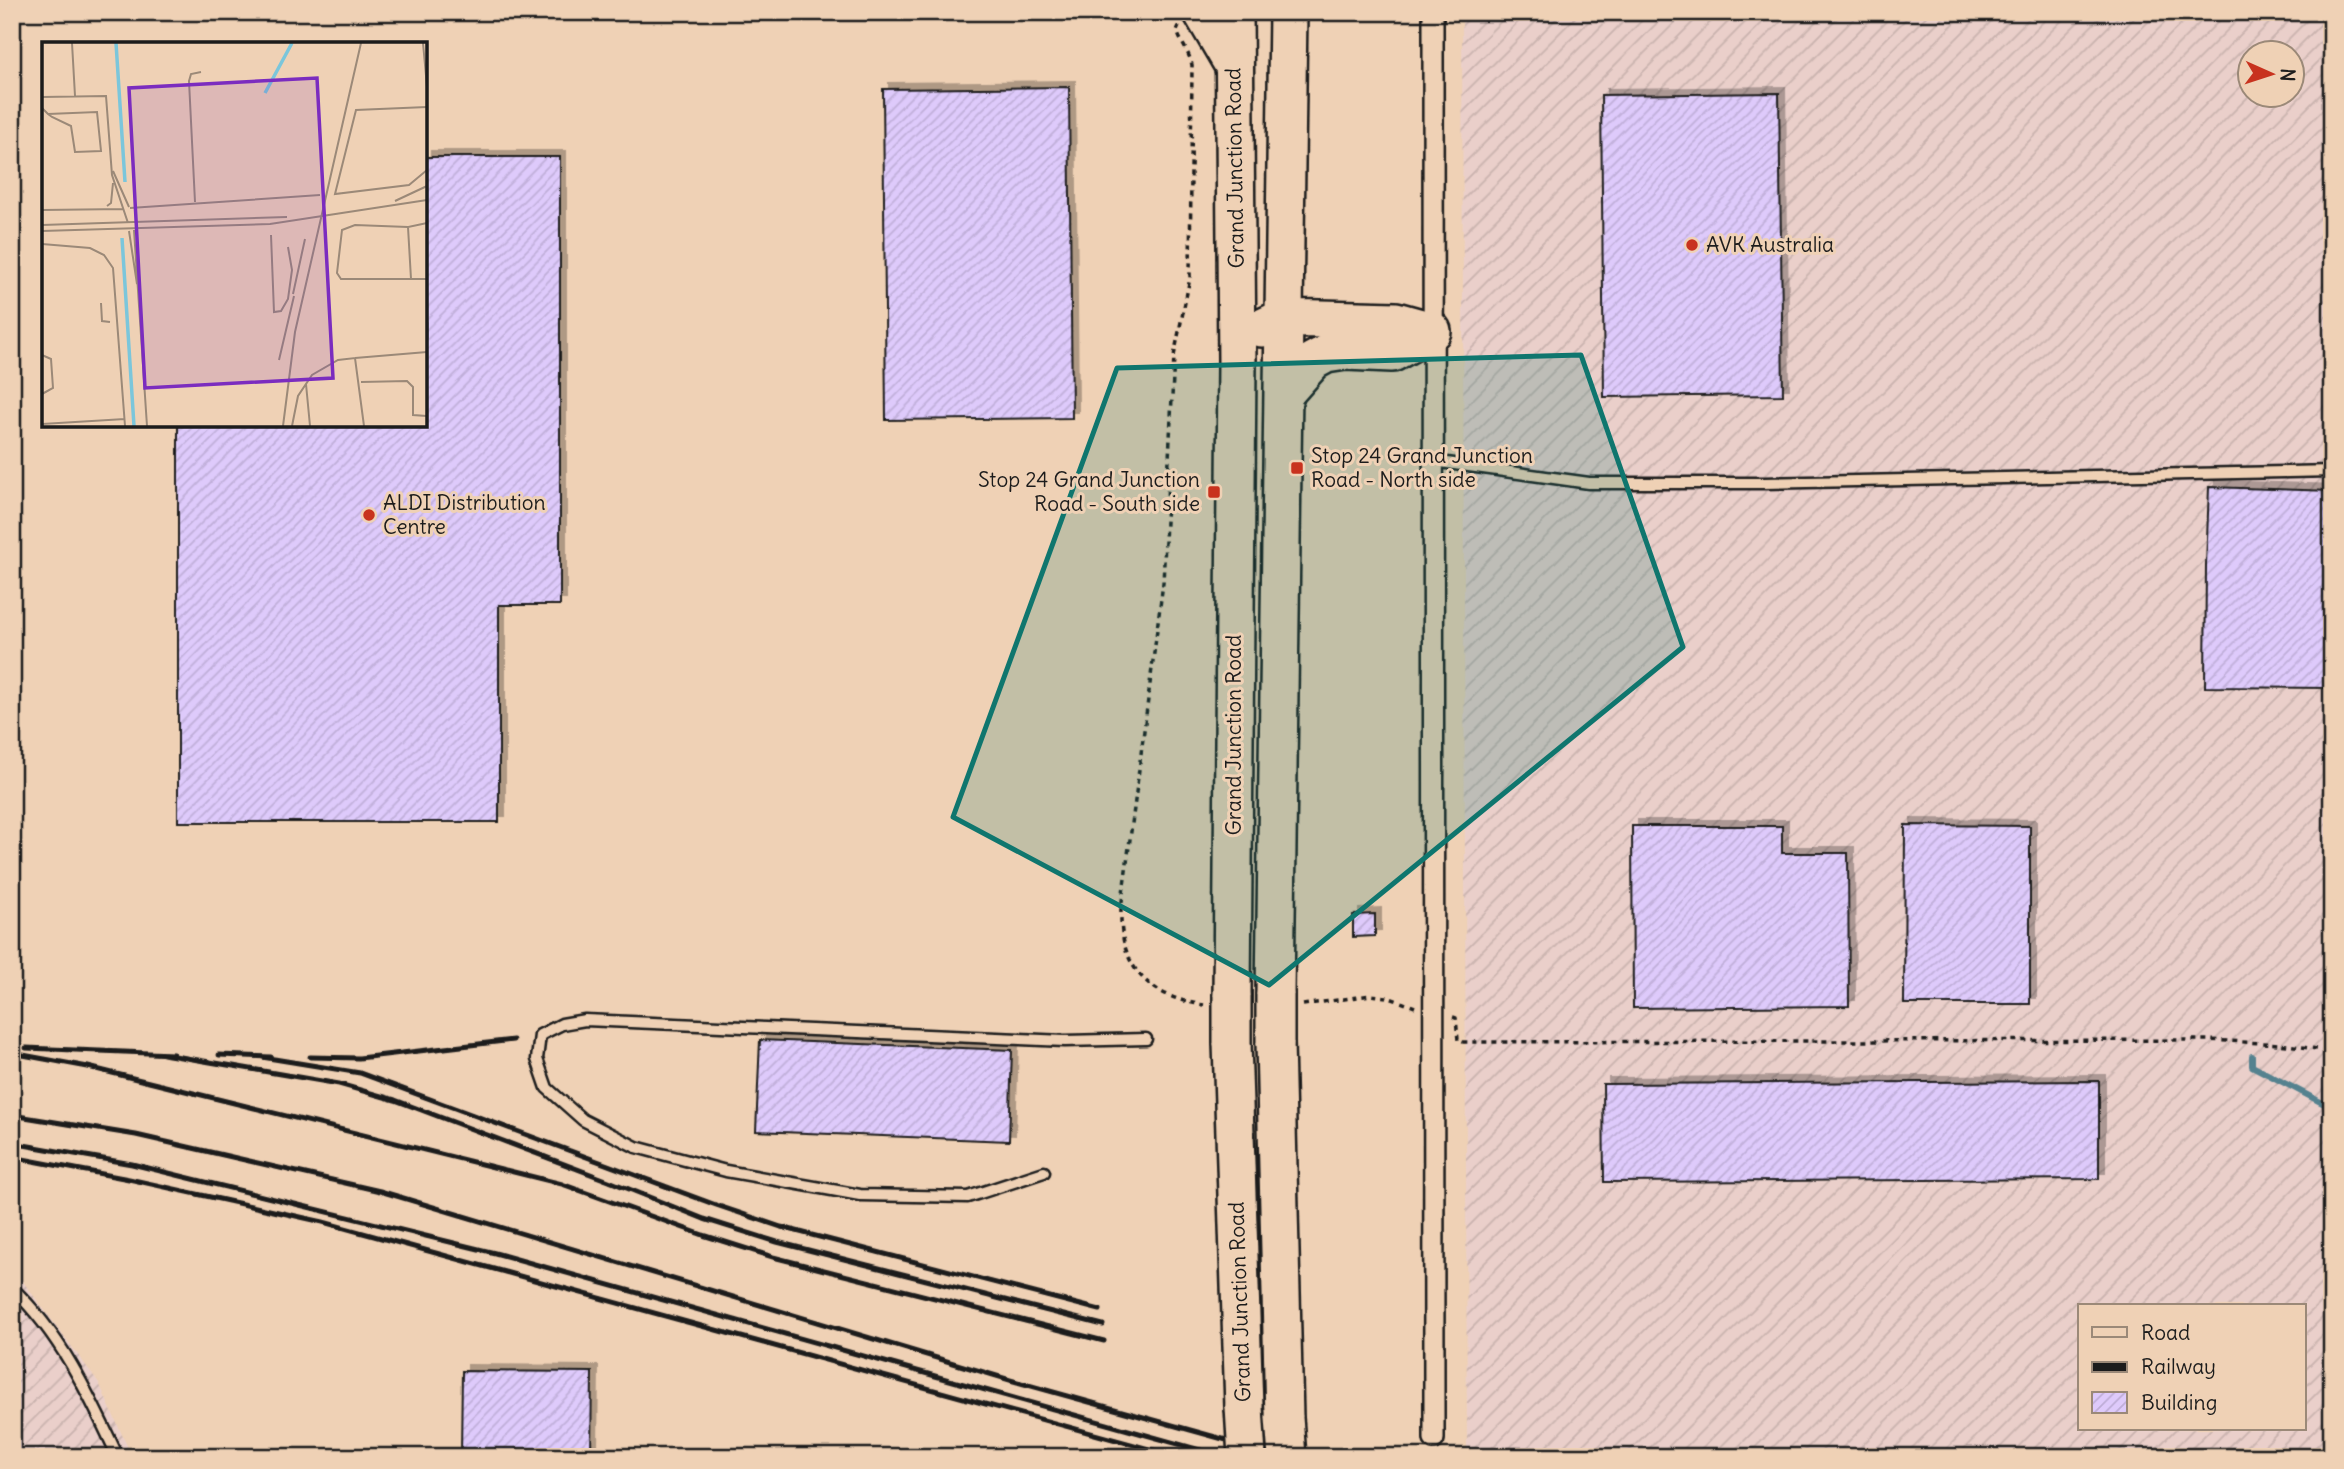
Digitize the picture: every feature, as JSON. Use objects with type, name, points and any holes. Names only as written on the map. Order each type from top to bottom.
[{"type":"highway","name":"Grand Junction Road","points":[[1234,12],[1237,362],[1220,1001],[1232,1043],[1247,1457]]},
{"type":"highway","name":"Grand Junction Road","points":[[1287,1457],[1275,1042],[1290,1000],[1283,395],[1288,12]]},
{"type":"highway","points":[[1288,60],[1306,21],[1315,12]]},
{"type":"highway","points":[[1237,362],[1258,330],[1283,318],[1396,321],[1432,331]]},
{"type":"highway","points":[[1283,395],[1313,361],[1326,354],[1345,351],[1392,353],[1432,331]]},
{"type":"street","points":[[1433,12],[1434,1439]]},
{"type":"street","points":[[1189,18],[1234,75]]},
{"type":"lane","points":[[1432,461],[1589,483],[2332,471]]},
{"type":"lane","points":[[1044,1172],[968,1197],[860,1195],[726,1171],[636,1147],[583,1120],[547,1088],[537,1059],[540,1035],[562,1024],[585,1020],[1065,1041],[1146,1040]]},
{"type":"lane","points":[[12,1288],[33,1308],[61,1349],[88,1394],[118,1457]]},
{"type":"path","points":[[1189,18],[1177,30],[1192,65],[1190,278],[1174,356],[1163,583],[1120,930],[1125,950],[1139,976],[1164,994],[1189,1003],[1220,1001]]},
{"type":"path","points":[[1290,1000],[1371,995],[1388,997],[1402,1004],[1457,1018],[1458,1040],[1463,1042],[2210,1041],[2279,1044],[2332,1051]]},
{"type":"highlighted area","points":[[1581,355],[1683,647],[1269,985],[953,817],[1117,368]]},
{"type":"shaded area","points":[[1462,12],[2332,12],[2332,1457],[1467,1457]]},
{"type":"shaded area","points":[[12,1267],[99,1383],[132,1457],[12,1457]]},
{"type":"building","points":[[1069,87],[1072,418],[886,420],[883,89]]},
{"type":"building","name":"AVK Australia","points":[[1779,93],[1783,395],[1604,397],[1601,95]]},
{"type":"building","name":"ALDI Distribution Centre","points":[[427,157],[560,157],[560,605],[499,605],[499,822],[178,822],[178,427],[427,427]]},
{"type":"building","points":[[2209,487],[2332,491],[2330,688],[2205,687]]},
{"type":"building","points":[[1905,825],[2030,826],[2030,1004],[1904,1004]]},
{"type":"building","points":[[1632,826],[1782,826],[1782,853],[1848,853],[1849,1006],[1633,1008]]},
{"type":"building","points":[[1375,914],[1375,936],[1353,937],[1353,915]]},
{"type":"building","points":[[760,1040],[1012,1050],[1009,1141],[756,1131]]},
{"type":"building","points":[[2099,1081],[2099,1179],[1604,1182],[1603,1084]]},
{"type":"building","points":[[462,1371],[592,1372],[591,1457],[461,1457]]},
{"type":"waterway","points":[[2252,1056],[2252,1066],[2332,1108]]},
{"type":"railway","points":[[310,1057],[359,1058],[513,1040]]},
{"type":"railway","points":[[26,1048],[173,1054]]},
{"type":"railway","points":[[12,1053],[88,1067],[562,1184],[773,1257],[1104,1341]]},
{"type":"railway","points":[[163,1054],[339,1084],[395,1100],[704,1219],[777,1242],[1103,1325]]},
{"type":"railway","points":[[219,1055],[271,1057]]},
{"type":"railway","points":[[262,1057],[360,1073],[781,1227],[1100,1310]]},
{"type":"railway","points":[[12,1115],[136,1135],[380,1191],[1010,1380],[1288,1457]]},
{"type":"railway","points":[[12,1143],[132,1164],[495,1253],[1225,1457]]},
{"type":"railway","points":[[12,1157],[129,1179],[323,1222],[1178,1457]]},
{"type":"place","name":"AVK Australia","points":[[1692,245]]},
{"type":"place","name":"Stop 24 Grand Junction Road - North side","points":[[1297,468]]},
{"type":"place","name":"Stop 24 Grand Junction Road - South side","points":[[1214,492]]},
{"type":"place","name":"ALDI Distribution Centre","points":[[369,515]]}]
